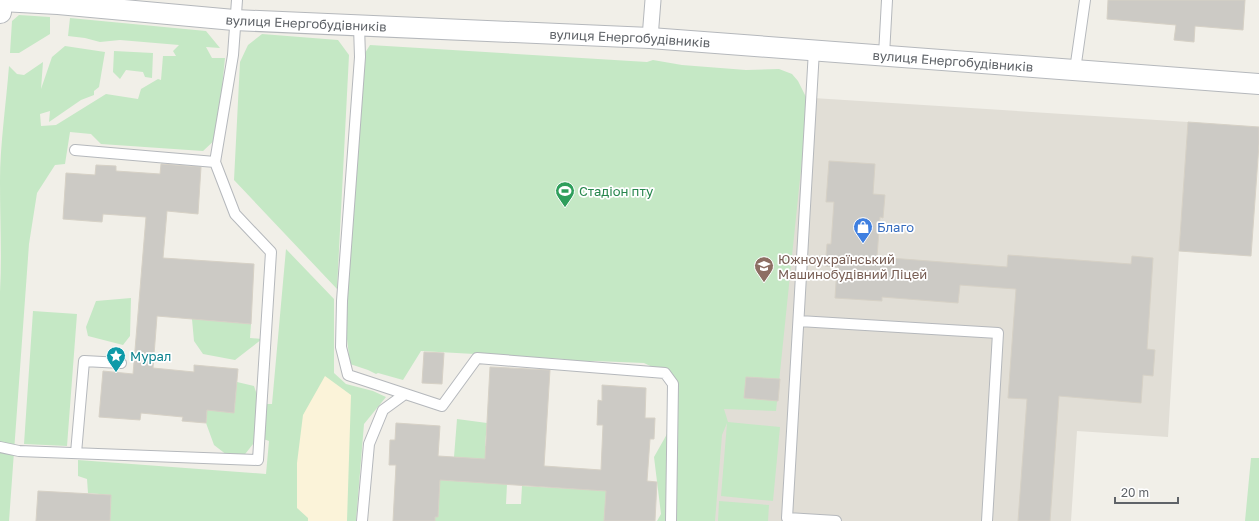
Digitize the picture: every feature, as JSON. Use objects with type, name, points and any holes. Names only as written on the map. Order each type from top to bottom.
[{"type":"street","points":[[650,38],[653,0]]},
{"type":"street","name":"вулиця Енергобудівників","points":[[1,4],[66,5],[234,20],[650,38],[1259,84]]},
{"type":"lane","points":[[0,447],[18,451],[258,460],[271,252],[235,214],[215,162],[233,55],[234,20],[237,0]]},
{"type":"lane","points":[[884,55],[887,0]]},
{"type":"lane","points":[[1075,70],[1085,0]]},
{"type":"lane","points":[[359,26],[360,57],[343,293],[341,347],[348,375],[442,406],[477,358],[665,373],[673,384],[671,521]]},
{"type":"lane","points":[[814,50],[787,518],[836,521]]},
{"type":"lane","points":[[75,150],[215,162]]},
{"type":"lane","points":[[799,321],[998,333],[987,521]]},
{"type":"lane","points":[[76,453],[84,361],[121,363]]},
{"type":"lane","points":[[362,521],[369,444],[383,410],[405,394]]},
{"type":"shaded area","name":"Южноукраїнський Машинобудівний Ліцей","points":[[363,69],[1188,122],[1168,437],[1077,431],[1071,521],[682,521],[698,348]]},
{"type":"green space","points":[[19,15],[50,17],[50,34],[19,53],[10,53],[12,21]]},
{"type":"green space","points":[[70,18],[206,31],[220,48],[206,47],[212,58],[225,58],[217,138],[203,151],[101,144],[91,134],[70,132],[65,164],[55,165],[37,193],[29,244],[9,521],[0,521],[0,168],[9,66],[17,74],[24,75],[43,62],[41,89],[52,57],[65,46],[105,52],[99,87],[94,91],[94,95],[81,100],[49,122],[50,111],[40,114],[41,126],[56,125],[106,94],[138,99],[141,89],[158,79],[161,80],[163,56],[176,56],[173,51],[179,45],[120,40],[100,42],[68,36]]},
{"type":"green space","points":[[262,34],[338,40],[349,55],[337,289],[234,180],[240,62],[248,45]]},
{"type":"green space","name":"Стадіон пту","points":[[370,45],[647,62],[653,60],[682,65],[746,70],[779,69],[792,74],[798,81],[808,101],[776,411],[724,409],[728,422],[780,427],[773,501],[721,496],[727,423],[722,435],[715,521],[657,521],[661,514],[654,457],[667,434],[675,396],[665,373],[644,363],[595,361],[577,362],[564,359],[421,351],[403,380],[378,373],[376,374],[350,364],[344,314],[365,53]]},
{"type":"green space","points":[[114,51],[153,53],[152,78],[145,77],[143,72],[126,70],[120,79],[113,72]]},
{"type":"green space","points":[[286,249],[334,299],[334,373],[346,384],[373,391],[386,397],[364,424],[356,521],[110,521],[111,495],[88,493],[87,479],[78,476],[78,460],[266,474],[269,441],[258,437],[242,458],[227,455],[214,445],[206,423],[207,410],[234,412],[237,382],[254,386],[259,401],[266,404],[272,404]]},
{"type":"green space","points":[[131,298],[130,336],[123,345],[88,336],[86,327],[96,301]]},
{"type":"green space","points":[[33,311],[77,314],[67,446],[24,444]]},
{"type":"green space","points":[[192,319],[251,324],[250,338],[262,339],[235,360],[203,354],[194,341]]},
{"type":"green space","points":[[457,419],[487,423],[485,446],[490,446],[489,460],[454,457]]},
{"type":"green space","points":[[1251,458],[1259,458],[1259,521],[1245,521]]},
{"type":"green space","points":[[440,480],[507,484],[506,504],[521,504],[522,486],[611,491],[604,521],[435,521],[435,517],[438,516]]},
{"type":"green space","points":[[719,501],[769,505],[768,521],[718,521]]},
{"type":"sand","points":[[325,376],[351,395],[347,521],[308,521],[308,518],[297,508],[297,463],[303,415]]},
{"type":"building","points":[[1108,0],[1245,0],[1243,30],[1195,26],[1194,42],[1174,40],[1176,25],[1107,19]]},
{"type":"building","points":[[1188,122],[1259,127],[1251,256],[1179,251]]},
{"type":"building","points":[[829,161],[875,164],[873,194],[885,195],[883,218],[880,217],[877,257],[1007,267],[1008,255],[1131,264],[1132,256],[1153,258],[1147,349],[1155,350],[1153,376],[1143,375],[1141,403],[1059,396],[1050,521],[1018,521],[1027,399],[1008,398],[1016,289],[960,285],[958,303],[882,297],[882,301],[835,298],[837,267],[825,266],[827,244],[831,244],[834,202],[826,202]]},
{"type":"building","points":[[161,164],[201,167],[198,214],[167,211],[163,258],[254,264],[251,324],[157,316],[153,368],[194,372],[194,365],[238,369],[234,413],[207,410],[206,423],[182,421],[183,417],[141,413],[140,420],[99,417],[103,371],[133,374],[146,217],[103,214],[102,222],[63,219],[66,173],[95,175],[96,165],[116,166],[116,171],[160,174]]},
{"type":"building","points":[[424,352],[444,353],[442,384],[422,383]]},
{"type":"building","points":[[490,367],[550,370],[544,466],[601,470],[603,425],[597,425],[598,400],[602,401],[602,385],[646,388],[645,418],[655,418],[654,439],[650,439],[647,481],[657,482],[655,521],[604,521],[606,491],[440,480],[438,517],[435,517],[435,521],[393,521],[396,465],[389,465],[390,440],[395,440],[396,423],[440,426],[438,456],[485,459]]},
{"type":"building","points":[[746,377],[780,379],[778,401],[744,398]]},
{"type":"building","points":[[38,491],[111,495],[110,521],[36,521]]},
{"type":"place","name":"Стадіон пту","points":[[565,208]]},
{"type":"place","name":"Благо","points":[[863,244]]},
{"type":"place","name":"Южноукраїнський Машинобудівний Ліцей","points":[[764,283]]},
{"type":"place","name":"Мурал","points":[[116,373]]}]
